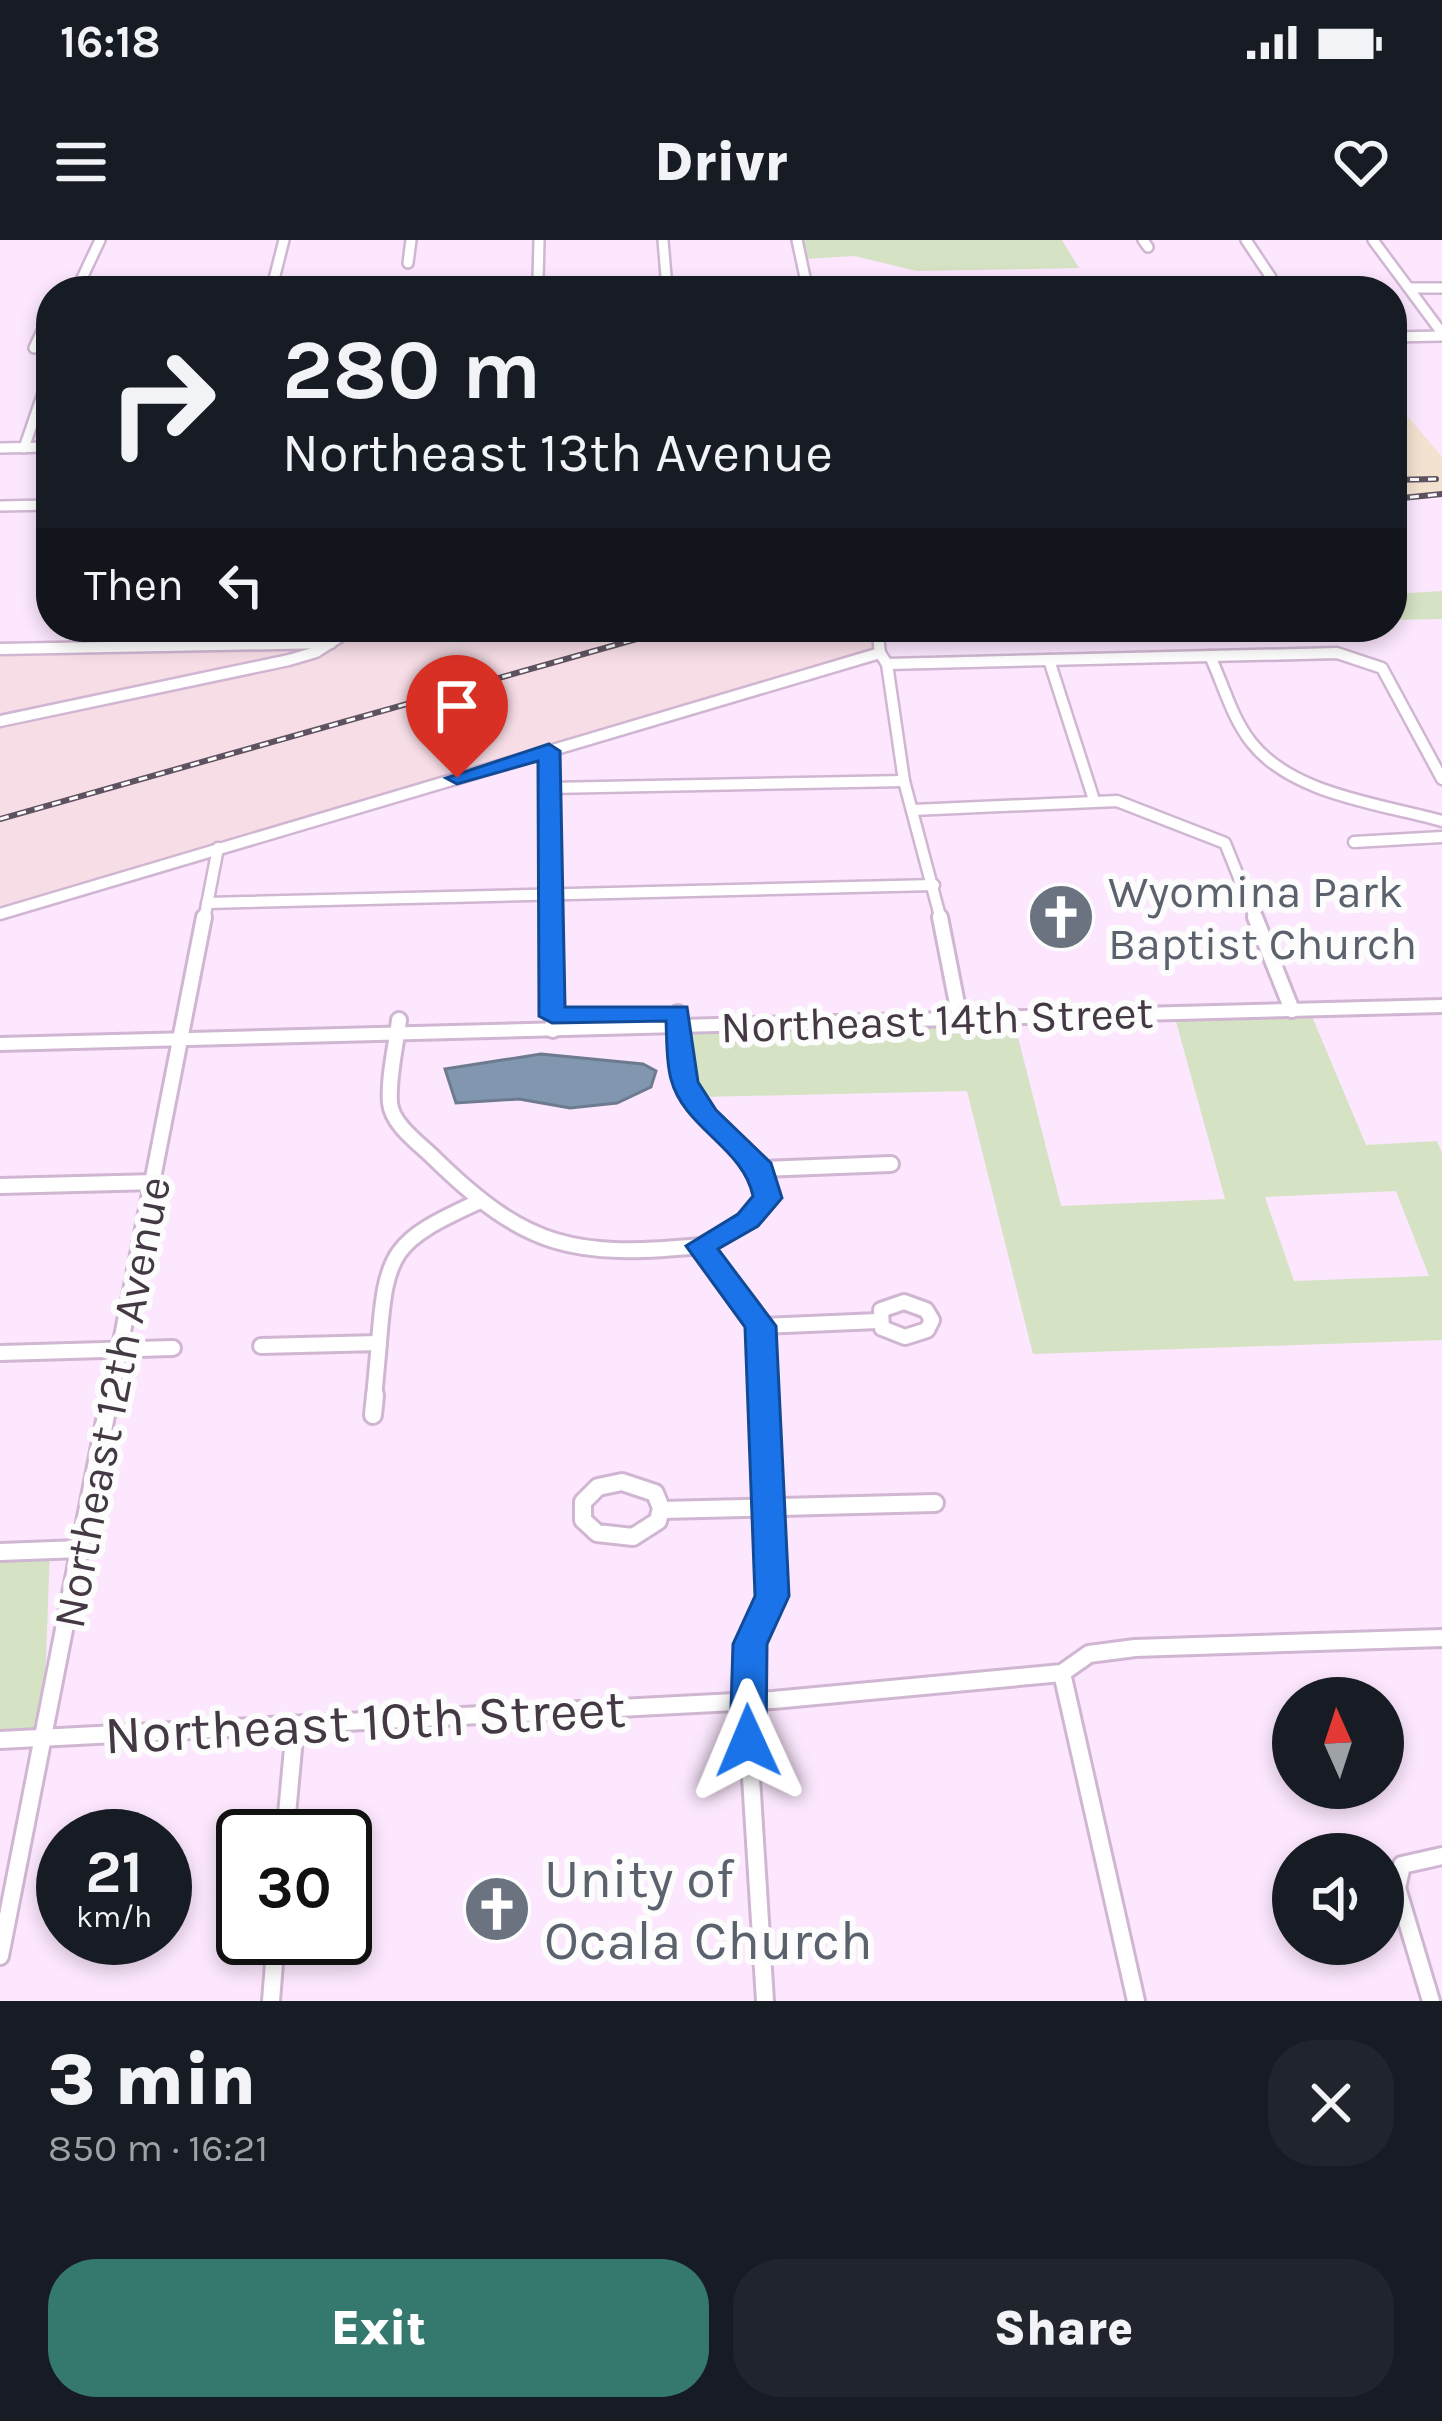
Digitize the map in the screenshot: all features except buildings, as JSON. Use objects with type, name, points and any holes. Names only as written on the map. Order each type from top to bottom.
[{"type":"main road","name":"Northeast 14th Street","points":[[0,1030],[184,1032],[679,1020],[1289,1003],[1442,992]]},
{"type":"main road","name":"Northeast 14th Street","points":[[1289,1003],[1442,1006]]},
{"type":"main road","name":"Northeast 14th Street","points":[[0,1044],[184,1032]]},
{"type":"street","points":[[83,276],[100,240]]},
{"type":"street","points":[[275,276],[284,240]]},
{"type":"street","points":[[407,263],[411,240]]},
{"type":"street","points":[[538,276],[539,240]]},
{"type":"street","points":[[663,240],[667,276]]},
{"type":"street","points":[[796,240],[804,276]]},
{"type":"street","points":[[1246,240],[1270,276]]},
{"type":"street","points":[[1373,240],[1399,276]]},
{"type":"street","points":[[1408,288],[1442,288]]},
{"type":"street","points":[[1408,288],[1442,335]]},
{"type":"street","points":[[1407,336],[1442,335]]},
{"type":"street","points":[[24,448],[36,413]]},
{"type":"street","points":[[0,448],[36,448]]},
{"type":"street","points":[[0,506],[36,505]]},
{"type":"street","points":[[880,642],[904,781],[934,885],[958,1012]]},
{"type":"street","points":[[0,649],[333,643]]},
{"type":"street","points":[[0,721],[218,677],[316,652],[333,643]]},
{"type":"street","points":[[0,914],[549,751],[884,658],[1049,660],[1337,653],[1382,668],[1442,778]]},
{"type":"street","points":[[1210,656],[1249,740],[1268,761],[1304,779],[1442,821]]},
{"type":"street","points":[[1049,660],[1094,800]]},
{"type":"street","points":[[549,751],[552,1023]]},
{"type":"street","points":[[550,788],[904,781]]},
{"type":"street","points":[[913,810],[1117,801],[1225,843],[1289,1003]]},
{"type":"street","points":[[1354,842],[1442,837]]},
{"type":"street","name":"Northeast 12th Avenue","points":[[0,1956],[156,1182],[218,848]]},
{"type":"street","points":[[207,903],[934,885]]},
{"type":"street","points":[[399,1027],[390,1106],[403,1128],[478,1202],[514,1230],[565,1247],[627,1255],[700,1246],[748,1220],[767,1198],[761,1169],[705,1115],[685,1082],[679,1020]]},
{"type":"street","points":[[761,1169],[892,1164]]},
{"type":"street","points":[[0,1186],[156,1182]]},
{"type":"street","points":[[373,1415],[384,1278],[392,1254],[415,1231],[478,1202]]},
{"type":"street","points":[[700,1246],[760,1326],[772,1596],[750,1644],[746,1698],[765,2001]]},
{"type":"street","points":[[760,1326],[878,1321]]},
{"type":"street","points":[[262,1346],[379,1343]]},
{"type":"street","points":[[0,1353],[173,1348]]},
{"type":"street","points":[[622,1482],[646,1487],[662,1510],[645,1533],[621,1539],[597,1534],[580,1511],[598,1487],[622,1482]]},
{"type":"street","points":[[662,1510],[935,1504]]},
{"type":"street","points":[[0,1552],[80,1549]]},
{"type":"street","name":"Northeast 10th Street","points":[[0,1741],[773,1700],[1062,1673],[1089,1654],[1135,1648],[1442,1638]]},
{"type":"street","points":[[1062,1673],[1136,2001]]},
{"type":"street","points":[[287,1809],[295,1726]]},
{"type":"street","points":[[1431,2001],[1397,1888],[1402,1865],[1442,1856]]},
{"type":"street","points":[[271,2001],[274,1965]]},
{"type":"shaded area","points":[[1407,418],[1442,457],[1442,492],[1407,496]]},
{"type":"shaded area","points":[[339,642],[873,642],[874,650],[0,909],[0,724],[292,663]]},
{"type":"shaded area","points":[[320,646],[312,650],[0,717],[0,652]]},
{"type":"green space","points":[[801,240],[1062,240],[1079,268],[917,271],[854,256],[805,259]]},
{"type":"green space","points":[[1442,591],[1442,619],[1407,620],[1407,593]]},
{"type":"green space","points":[[1311,1014],[1366,1145],[1437,1141],[1442,1153],[1442,1340],[1033,1354],[967,1091],[702,1097],[691,1075],[687,1031],[1014,1022],[1061,1206],[1225,1199],[1175,1018]],"holes":[[[1396,1191],[1429,1276],[1294,1281],[1265,1197]]]},
{"type":"green space","points":[[50,1550],[43,1739],[0,1740],[0,1553]]},
{"type":"water","points":[[541,1054],[643,1064],[656,1071],[651,1087],[617,1103],[570,1108],[519,1099],[456,1103],[445,1069]]},
{"type":"railway","points":[[1407,480],[1436,479]]},
{"type":"railway","points":[[1407,498],[1442,494]]},
{"type":"railway","points":[[0,819],[626,642]]},
{"type":"place","name":"Wyomina Park Baptist Church","points":[[1061,917]]},
{"type":"place","name":"Unity of Ocala Church","points":[[497,1909]]},
{"type":"route","points":[[457,778],[549,751],[552,1016],[678,1013],[685,1082],[705,1115],[761,1169],[767,1198],[748,1220],[700,1246],[760,1326],[772,1596],[750,1644],[748,1741]]}]
